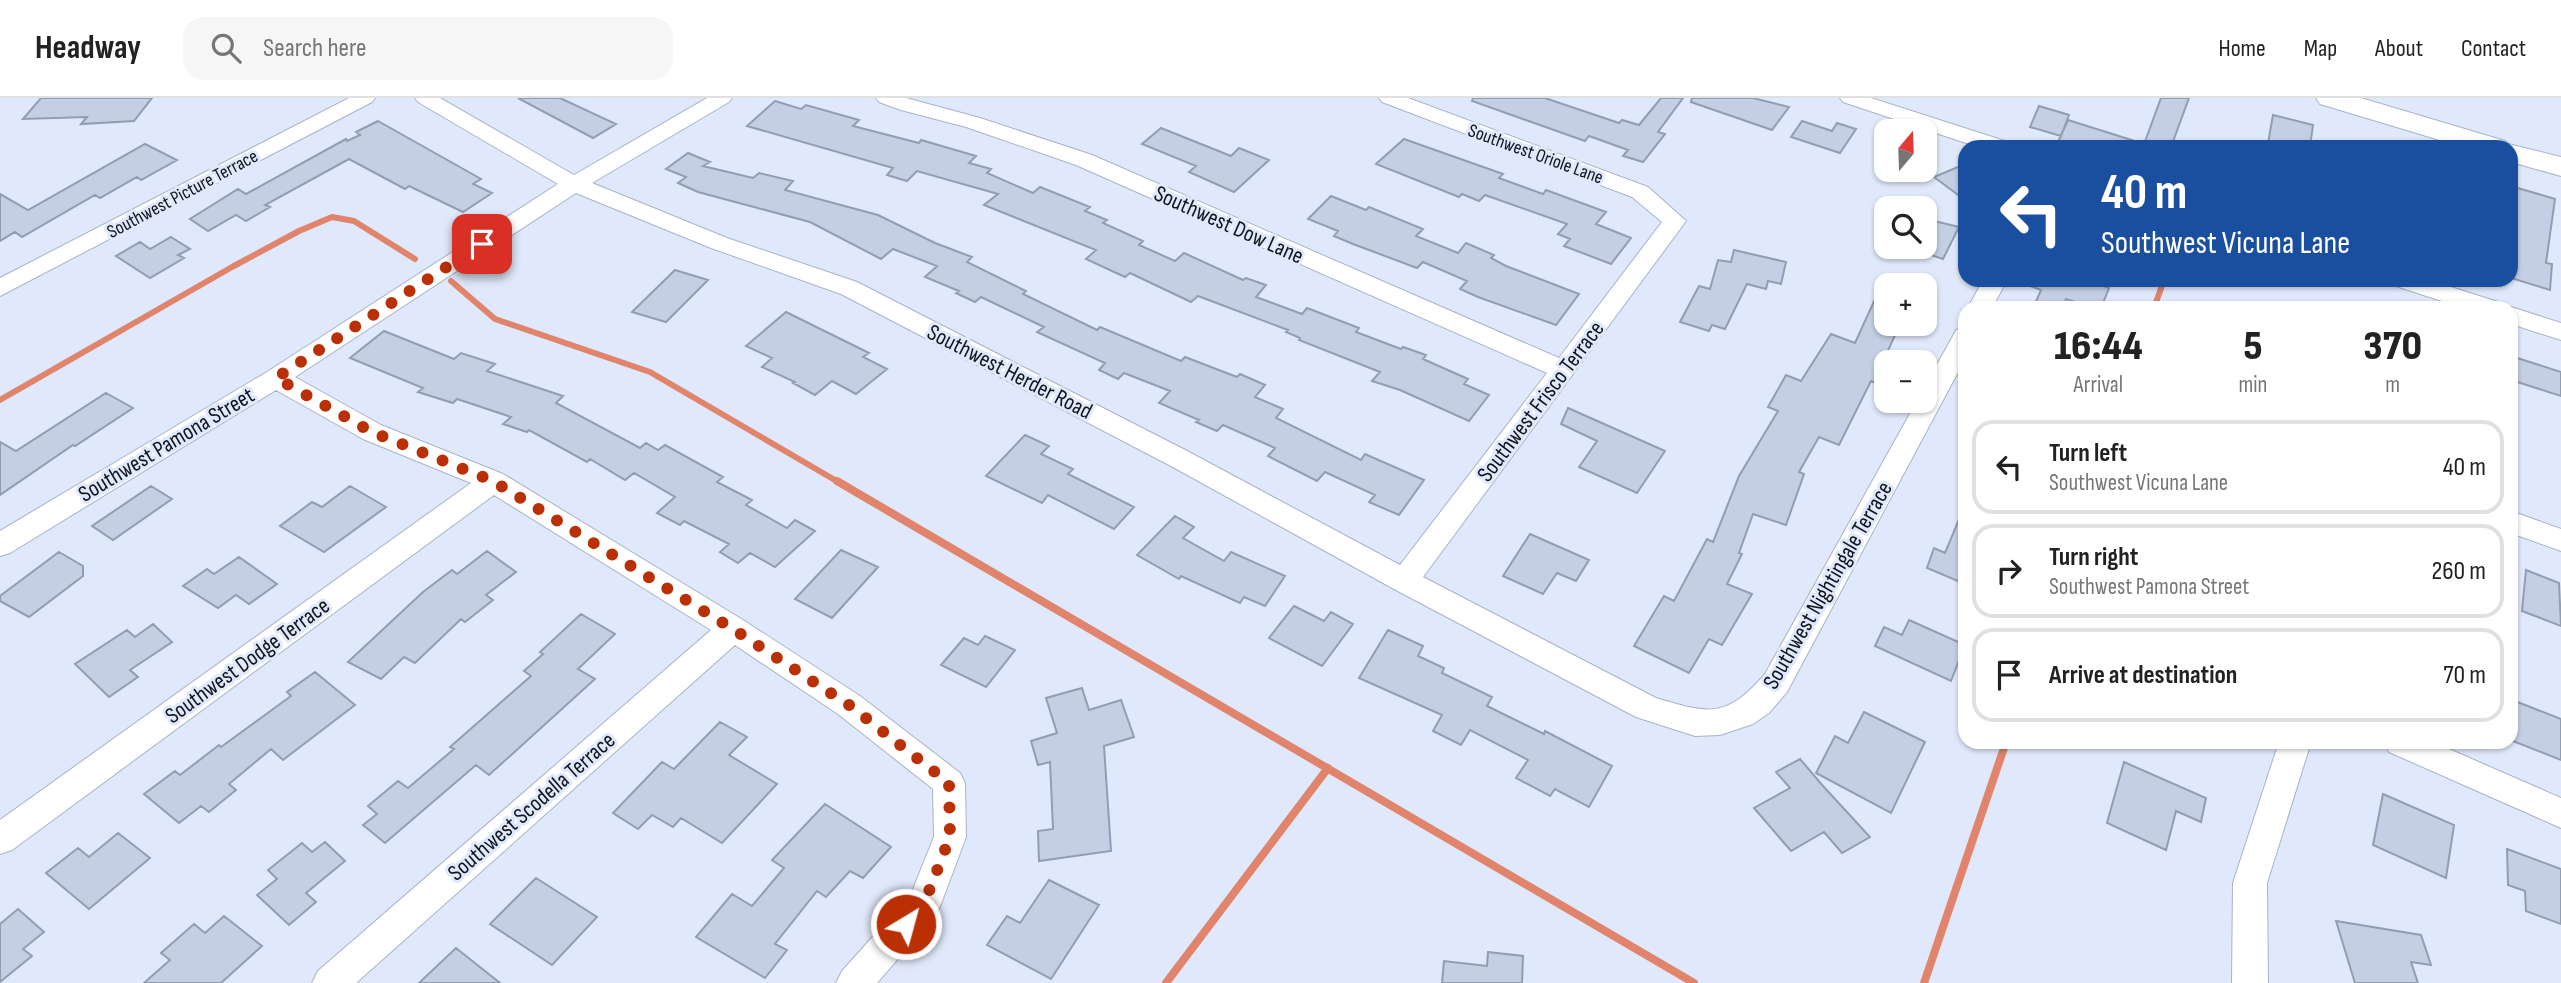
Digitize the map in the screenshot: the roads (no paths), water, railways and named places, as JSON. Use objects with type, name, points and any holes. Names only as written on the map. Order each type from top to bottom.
[{"type":"street","name":"Southwest Picture Terrace","points":[[0,288],[365,98]]},
{"type":"street","name":"Southwest Herder Road","points":[[425,98],[574,184],[719,243],[849,288],[1181,459],[1583,675]]},
{"type":"street","name":"Southwest Pamona Street","points":[[0,545],[276,378],[574,184],[722,98]]},
{"type":"street","name":"Southwest Dow Lane","points":[[886,98],[973,122],[1084,160],[1563,370]]},
{"type":"street","name":"Southwest Oriole Lane","points":[[1389,98],[1640,192],[1675,221]]},
{"type":"street","points":[[1850,98],[1979,140]]},
{"type":"street","points":[[2330,98],[2471,140]]},
{"type":"street","points":[[2518,154],[2561,167]]},
{"type":"street","name":"Southwest Frisco Terrace","points":[[1404,581],[1675,221]]},
{"type":"street","points":[[2425,287],[2468,301]]},
{"type":"street","points":[[2518,317],[2561,332]]},
{"type":"street","name":"Southwest Nightingale Terrace","points":[[1583,675],[1647,708],[1695,723],[1720,722],[1742,715],[1758,704],[1776,683],[1958,349]]},
{"type":"street","points":[[276,378],[372,432],[493,481],[733,629],[849,705],[949,783],[950,837],[924,904],[854,983]]},
{"type":"street","name":"Southwest Dodge Terrace","points":[[0,839],[493,481]]},
{"type":"street","points":[[2518,525],[2561,540]]},
{"type":"street","name":"Southwest Scodella Terrace","points":[[330,983],[733,629]]},
{"type":"street","points":[[2250,983],[2250,883],[2293,749]]},
{"type":"street","points":[[2416,749],[2561,813]]},
{"type":"waterway","points":[[0,400],[232,267],[299,231],[332,217],[354,221],[415,259]]},
{"type":"waterway","points":[[451,281],[495,319],[650,372],[840,483]]},
{"type":"waterway","points":[[2156,301],[2162,287]]},
{"type":"waterway","points":[[837,481],[1328,768]]},
{"type":"waterway","points":[[1924,983],[2004,749]]},
{"type":"waterway","points":[[1166,983],[1328,768]]},
{"type":"waterway","points":[[1328,768],[1694,983]]}]
